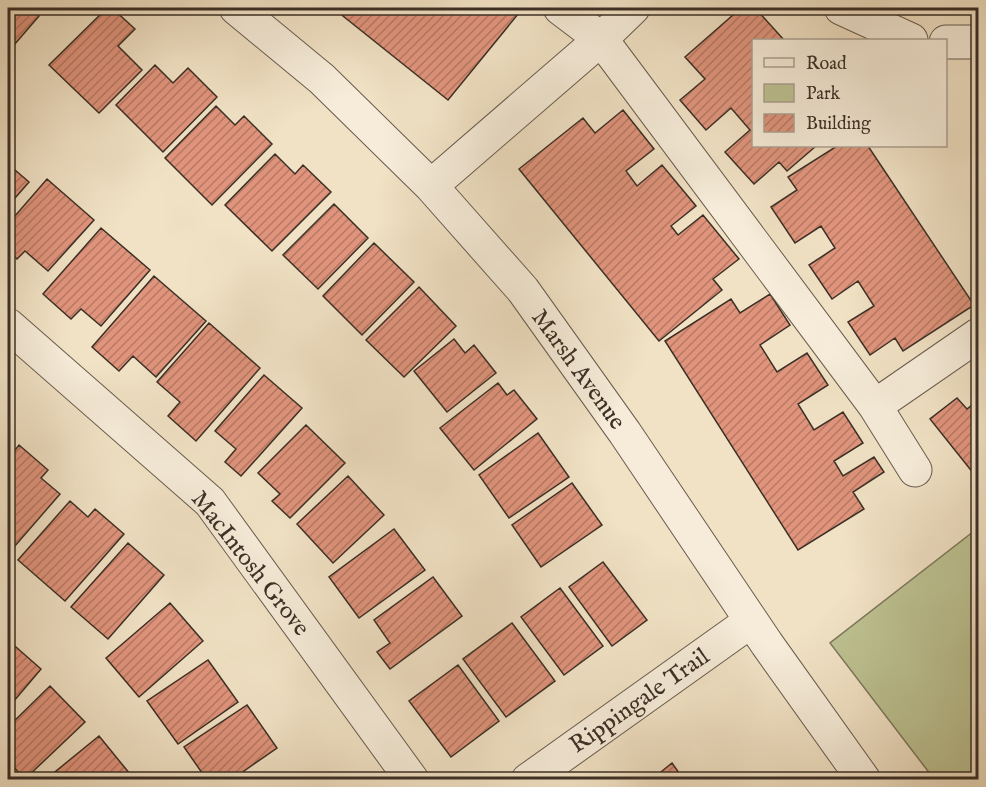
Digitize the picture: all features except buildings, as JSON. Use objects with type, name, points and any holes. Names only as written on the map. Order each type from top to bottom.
[{"type":"street","name":"Marsh Avenue","points":[[236,8],[322,79],[431,186],[523,290],[625,433],[751,621],[864,780]]},
{"type":"street","points":[[560,8],[601,39],[874,406],[915,470]]},
{"type":"street","points":[[431,186],[601,39],[633,8]]},
{"type":"street","points":[[841,8],[909,39]]},
{"type":"street","points":[[947,42],[978,42]]},
{"type":"street","name":"MacIntosh Grove","points":[[8,325],[210,502],[412,780]]},
{"type":"street","points":[[874,406],[978,335]]},
{"type":"street","name":"Rippingale Trail","points":[[528,780],[751,621]]},
{"type":"green space","points":[[978,528],[978,779],[934,779],[830,643]]}]
